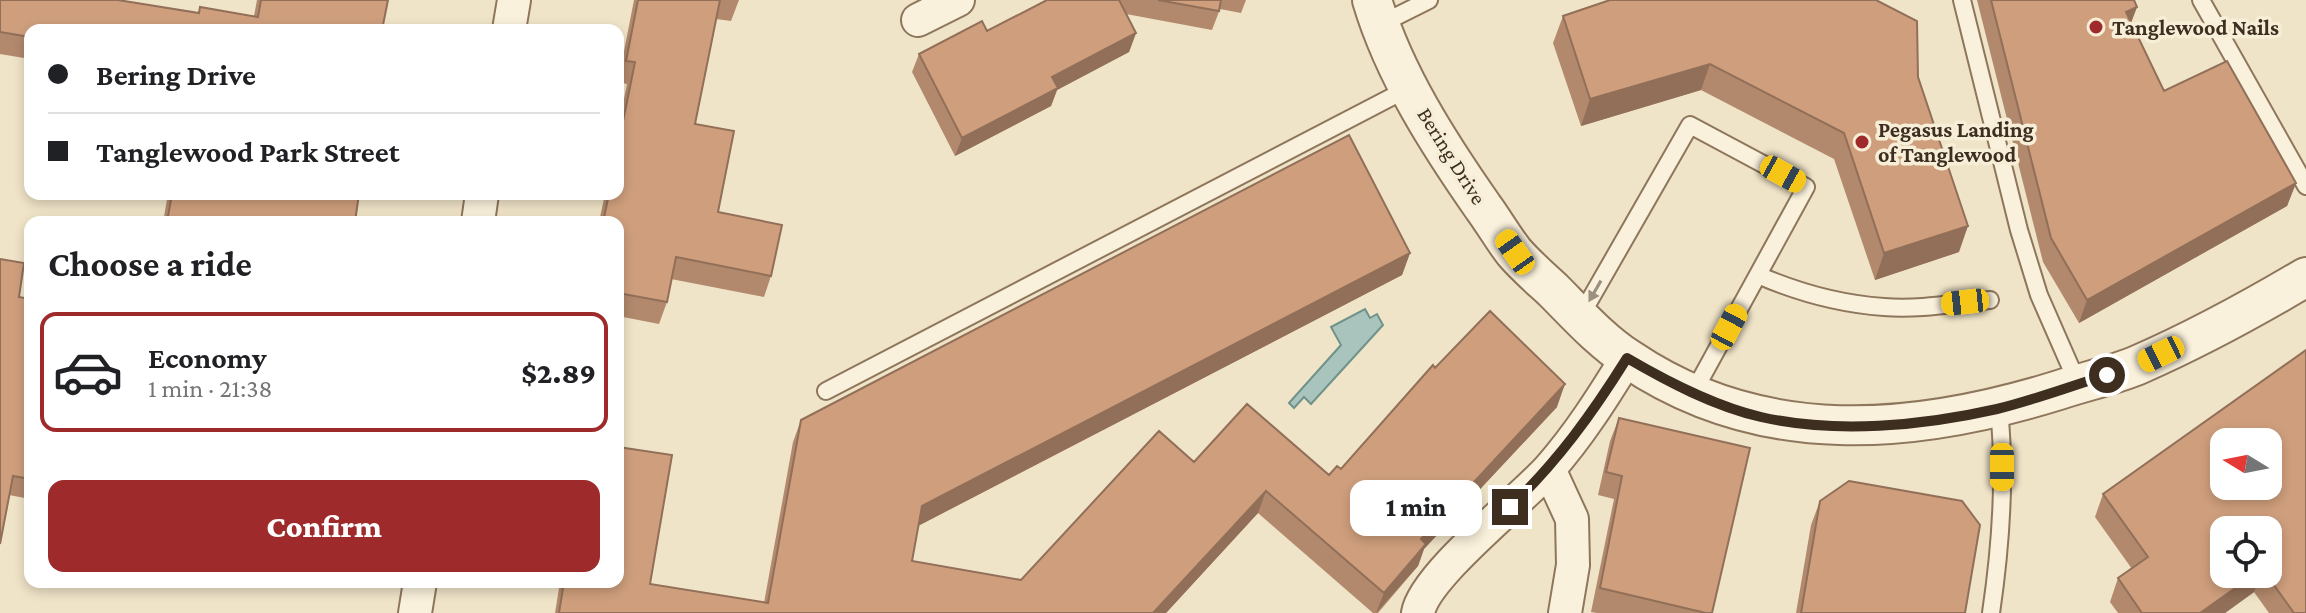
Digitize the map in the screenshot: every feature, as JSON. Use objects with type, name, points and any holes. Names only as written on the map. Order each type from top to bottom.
[{"type":"street","points":[[510,24],[514,0]]},
{"type":"street","points":[[918,20],[958,0]]},
{"type":"street","name":"Bering Drive","points":[[1376,12],[1410,88],[1451,161],[1515,252],[1580,317],[1627,358],[1693,393],[1759,417],[1820,426],[1939,420],[1999,409],[2137,365],[2232,320],[2306,277]]},
{"type":"street","points":[[1418,613],[1419,605],[1433,582],[1549,469],[1591,416],[1627,358]]},
{"type":"street","points":[[1549,469],[1572,519],[1573,565],[1565,613]]},
{"type":"street","points":[[415,613],[419,588]]},
{"type":"lane","points":[[1376,12],[1429,0]]},
{"type":"lane","points":[[1962,0],[2015,215],[2035,282],[2078,384]]},
{"type":"lane","points":[[2201,0],[2306,186]]},
{"type":"lane","points":[[826,391],[1410,88]]},
{"type":"lane","points":[[1580,317],[1690,125],[1806,187],[1693,393]]},
{"type":"lane","points":[[1758,275],[1826,298],[1885,307],[1990,300]]},
{"type":"lane","points":[[1991,613],[2000,552],[2002,441],[1999,409]]},
{"type":"water","points":[[1365,309],[1370,318],[1377,314],[1383,325],[1311,404],[1304,397],[1294,408],[1289,403],[1341,345],[1331,327]]},
{"type":"building","points":[[0,0],[118,0],[199,13],[200,7],[258,17],[261,0],[388,0],[383,24],[24,24],[24,36],[0,32]]},
{"type":"building","points":[[638,0],[720,0],[695,124],[734,131],[718,212],[782,225],[771,276],[676,257],[667,302],[624,294],[624,216],[604,216],[608,200],[624,200],[624,116],[635,62],[626,61]]},
{"type":"building","points":[[1047,0],[1119,0],[1136,33],[1052,77],[1058,88],[962,138],[919,54],[982,21],[987,31]]},
{"type":"building","points":[[1158,0],[1221,0],[1219,11]]},
{"type":"building","name":"Pegasus Landing of Tanglewood","points":[[1610,0],[1876,0],[1917,21],[1918,77],[1968,226],[1884,253],[1844,133],[1710,64],[1590,99],[1563,16]]},
{"type":"building","points":[[1991,0],[2134,0],[2137,7],[2126,12],[2164,91],[2227,61],[2296,183],[2087,300],[2051,238]]},
{"type":"building","points":[[1349,135],[1410,253],[922,506],[912,561],[1021,580],[1159,431],[1194,462],[1247,404],[1329,475],[1337,466],[1341,469],[1433,365],[1435,368],[1490,311],[1565,384],[1421,539],[1426,544],[1384,593],[1266,491],[1153,613],[559,613],[563,588],[624,588],[624,448],[672,455],[650,584],[768,603],[801,420]]},
{"type":"building","points":[[171,200],[358,200],[356,216],[168,216]]},
{"type":"building","points":[[0,259],[24,263],[19,297],[24,298],[24,478],[13,476],[0,544]]},
{"type":"building","points":[[2306,350],[2306,613],[2294,613],[2276,588],[2282,588],[2282,516],[2210,516],[2210,588],[2235,588],[2200,613],[2142,613],[2118,578],[2148,557],[2103,494]]},
{"type":"building","points":[[1619,418],[1750,448],[1712,613],[1600,588],[1622,476],[1606,472]]},
{"type":"building","points":[[1849,481],[1962,501],[1980,525],[1965,613],[1801,613],[1820,501]]},
{"type":"place","name":"Tanglewood Nails","points":[[2096,27]]},
{"type":"place","name":"Pegasus Landing of Tanglewood","points":[[1862,142]]},
{"type":"route","points":[[1510,507],[1549,469],[1591,416],[1627,358],[1693,393],[1759,417],[1820,426],[1939,420],[1999,409],[2107,375]]}]
